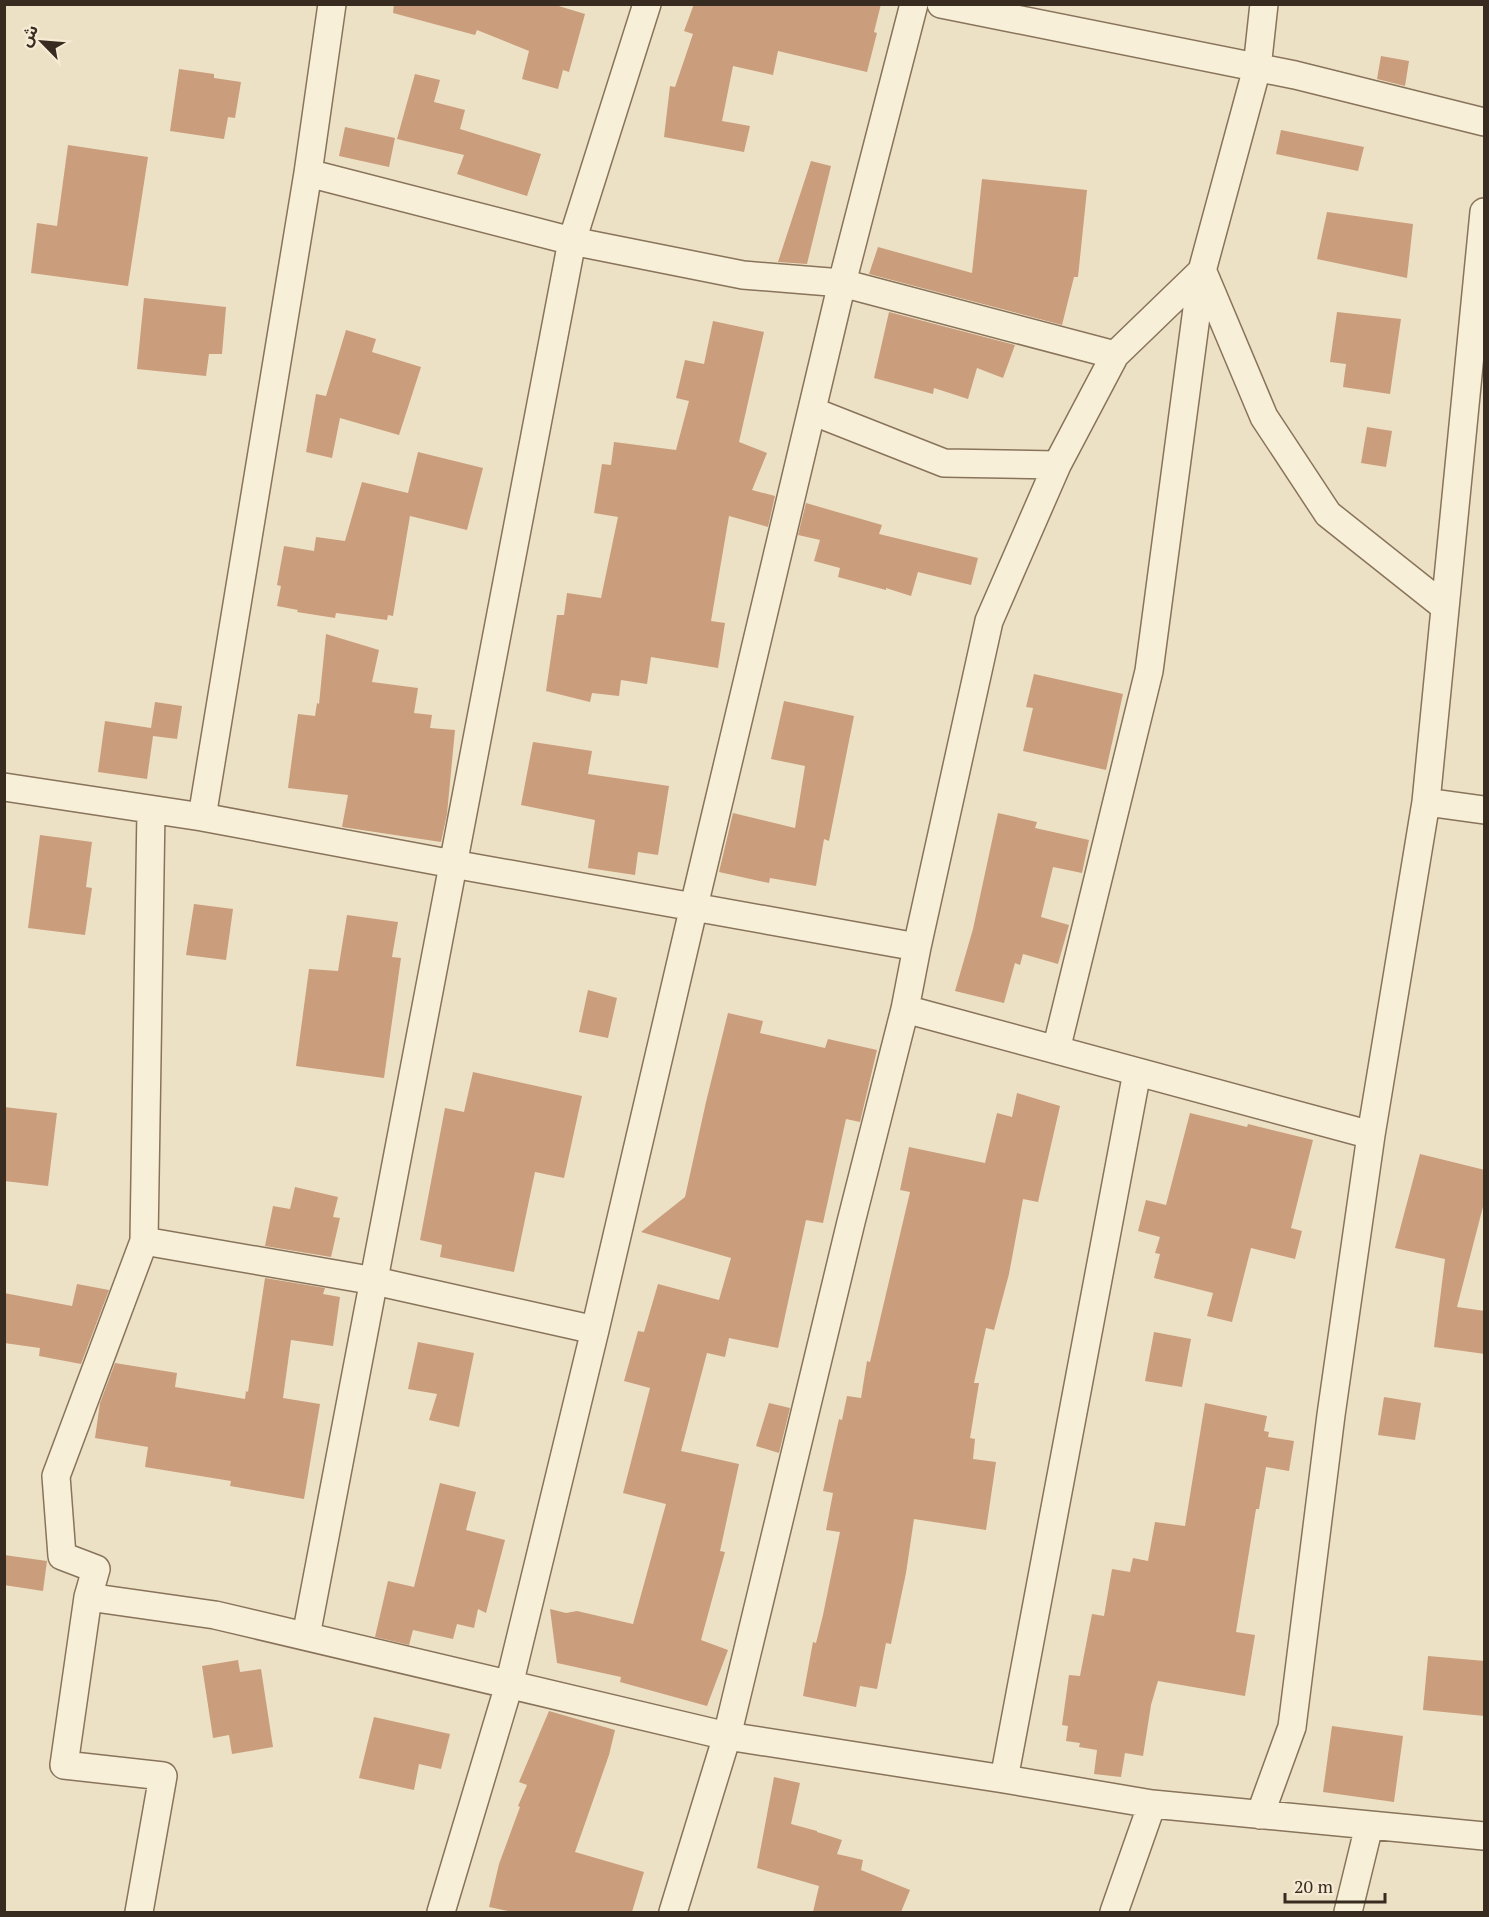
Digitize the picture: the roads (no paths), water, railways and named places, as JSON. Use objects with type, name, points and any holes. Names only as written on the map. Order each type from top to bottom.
[{"type":"street","points":[[202,817],[308,172],[332,4]]},
{"type":"street","points":[[306,1636],[572,241],[646,4]]},
{"type":"street","points":[[441,1912],[508,1685],[595,1330],[693,906],[842,283],[914,4]]},
{"type":"street","points":[[941,4],[1295,75],[1485,122]]},
{"type":"street","points":[[1056,1050],[1149,671],[1202,271],[1257,68],[1264,4]]},
{"type":"street","points":[[308,172],[572,241],[743,275],[842,283],[1114,355]]},
{"type":"street","points":[[1260,1815],[1292,1727],[1331,1415],[1371,1135],[1426,802],[1485,212]]},
{"type":"street","points":[[673,1912],[727,1736],[905,1009],[989,621],[1057,465],[1114,355],[1202,271]]},
{"type":"street","points":[[1202,271],[1264,417],[1328,514],[1445,607]]},
{"type":"street","points":[[812,411],[944,463],[1057,465]]},
{"type":"street","points":[[4,787],[202,817],[917,947]]},
{"type":"street","points":[[1426,802],[1485,810]]},
{"type":"street","points":[[139,1912],[163,1776],[64,1765],[88,1597],[96,1569],[62,1556],[56,1476],[144,1241],[151,810]]},
{"type":"street","points":[[905,1009],[1371,1135]]},
{"type":"street","points":[[1004,1779],[1137,1072]]},
{"type":"street","points":[[144,1241],[375,1281],[595,1330]]},
{"type":"street","points":[[88,1597],[215,1615],[727,1736],[1152,1804],[1485,1836]]},
{"type":"street","points":[[1113,1912],[1152,1804]]},
{"type":"street","points":[[1348,1912],[1369,1826]]}]
